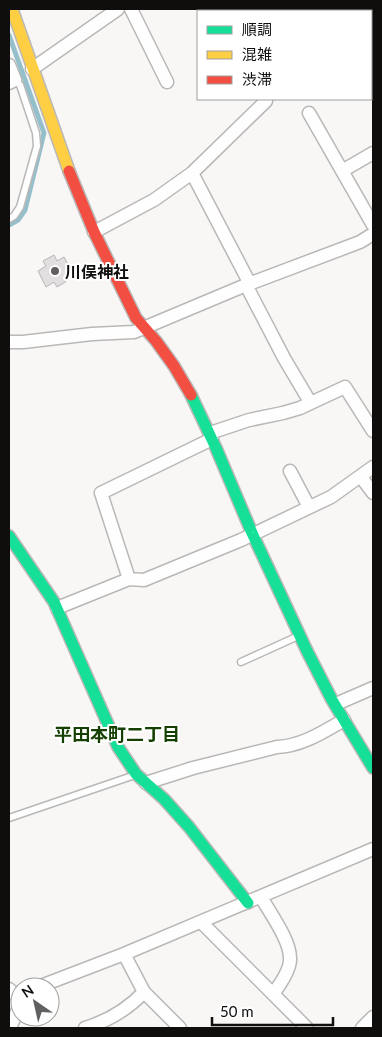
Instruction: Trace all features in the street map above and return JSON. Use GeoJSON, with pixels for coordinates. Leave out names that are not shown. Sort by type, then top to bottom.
{"type":"FeatureCollection","features":[{"type":"Feature","properties":{"kind":"street"},"geometry":{"type":"LineString","coordinates":[[12,9],[72,179],[94,232],[136,318],[168,357],[188,389],[300,635],[327,690],[373,768]]}},
{"type":"Feature","properties":{"kind":"street"},"geometry":{"type":"LineString","coordinates":[[32,68],[118,9]]}},
{"type":"Feature","properties":{"kind":"street"},"geometry":{"type":"LineString","coordinates":[[131,9],[167,82]]}},
{"type":"Feature","properties":{"kind":"street"},"geometry":{"type":"LineString","coordinates":[[9,65],[12,81]]}},
{"type":"Feature","properties":{"kind":"street"},"geometry":{"type":"LineString","coordinates":[[94,232],[154,200],[192,173],[265,100]]}},
{"type":"Feature","properties":{"kind":"street"},"geometry":{"type":"LineString","coordinates":[[309,113],[373,225]]}},
{"type":"Feature","properties":{"kind":"street"},"geometry":{"type":"LineString","coordinates":[[342,171],[373,153]]}},
{"type":"Feature","properties":{"kind":"street"},"geometry":{"type":"LineString","coordinates":[[192,173],[284,358],[310,402]]}},
{"type":"Feature","properties":{"kind":"street"},"geometry":{"type":"LineString","coordinates":[[9,342],[134,332],[360,242],[373,234]]}},
{"type":"Feature","properties":{"kind":"street"},"geometry":{"type":"LineString","coordinates":[[129,579],[101,493],[211,436],[249,420],[292,410],[346,388],[373,431]]}},
{"type":"Feature","properties":{"kind":"street"},"geometry":{"type":"LineString","coordinates":[[57,608],[129,579],[144,580],[241,540],[331,497],[373,467]]}},
{"type":"Feature","properties":{"kind":"street"},"geometry":{"type":"LineString","coordinates":[[290,471],[309,507]]}},
{"type":"Feature","properties":{"kind":"street"},"geometry":{"type":"LineString","coordinates":[[361,476],[373,493]]}},
{"type":"Feature","properties":{"kind":"street"},"geometry":{"type":"LineString","coordinates":[[9,536],[30,564],[54,602],[118,747],[136,774],[164,799],[189,826],[248,903]]}},
{"type":"Feature","properties":{"kind":"street"},"geometry":{"type":"LineString","coordinates":[[336,704],[373,688]]}},
{"type":"Feature","properties":{"kind":"street"},"geometry":{"type":"LineString","coordinates":[[146,783],[193,768],[277,747],[289,746],[317,735],[344,720]]}},
{"type":"Feature","properties":{"kind":"street"},"geometry":{"type":"LineString","coordinates":[[60,979],[261,898],[373,850]]}},
{"type":"Feature","properties":{"kind":"street"},"geometry":{"type":"LineString","coordinates":[[261,898],[286,943],[291,960],[281,984],[273,994]]}},
{"type":"Feature","properties":{"kind":"street"},"geometry":{"type":"LineString","coordinates":[[201,922],[307,1028]]}},
{"type":"Feature","properties":{"kind":"street"},"geometry":{"type":"LineString","coordinates":[[124,954],[144,992],[180,1028]]}},
{"type":"Feature","properties":{"kind":"street"},"geometry":{"type":"LineString","coordinates":[[85,1028],[109,1019],[134,1002],[144,992]]}},
{"type":"Feature","properties":{"kind":"street"},"geometry":{"type":"LineString","coordinates":[[362,1028],[373,1017]]}},
{"type":"Feature","properties":{"kind":"lane"},"geometry":{"type":"LineString","coordinates":[[9,219],[14,216],[20,207],[36,146],[36,133],[20,86],[12,81]]}},
{"type":"Feature","properties":{"kind":"lane"},"geometry":{"type":"LineString","coordinates":[[242,662],[300,635]]}},
{"type":"Feature","properties":{"kind":"lane"},"geometry":{"type":"LineString","coordinates":[[9,818],[132,777],[136,774]]}},
{"type":"Feature","properties":{"kind":"building","name":"川俣神社"},"geometry":{"type":"Polygon","coordinates":[[[54,255],[57,261],[64,257],[72,272],[65,277],[67,281],[57,287],[54,282],[46,287],[38,271],[46,266],[43,261],[54,255]]]}},
{"type":"Feature","properties":{"kind":"waterway"},"geometry":{"type":"LineString","coordinates":[[9,35],[44,133],[25,210],[18,220],[9,225]]}},
{"type":"Feature","properties":{"kind":"traffic: fast"},"geometry":{"type":"LineString","coordinates":[[191,395],[307,651],[332,700],[373,768]]}},
{"type":"Feature","properties":{"kind":"traffic: fast"},"geometry":{"type":"LineString","coordinates":[[9,536],[54,602],[118,747],[136,774],[164,799],[189,827],[248,903]]}},
{"type":"Feature","properties":{"kind":"traffic: slow"},"geometry":{"type":"LineString","coordinates":[[12,9],[69,171]]}},
{"type":"Feature","properties":{"kind":"traffic: jam"},"geometry":{"type":"LineString","coordinates":[[69,171],[94,232],[136,318],[174,366],[191,395]]}},
{"type":"Feature","properties":{"kind":"place","name":"川俣神社"},"geometry":{"type":"Point","coordinates":[55,271]}},
{"type":"Feature","properties":{"kind":"district","name":"平田本町二丁目"},"geometry":{"type":"Point","coordinates":[117,734]}}]}
